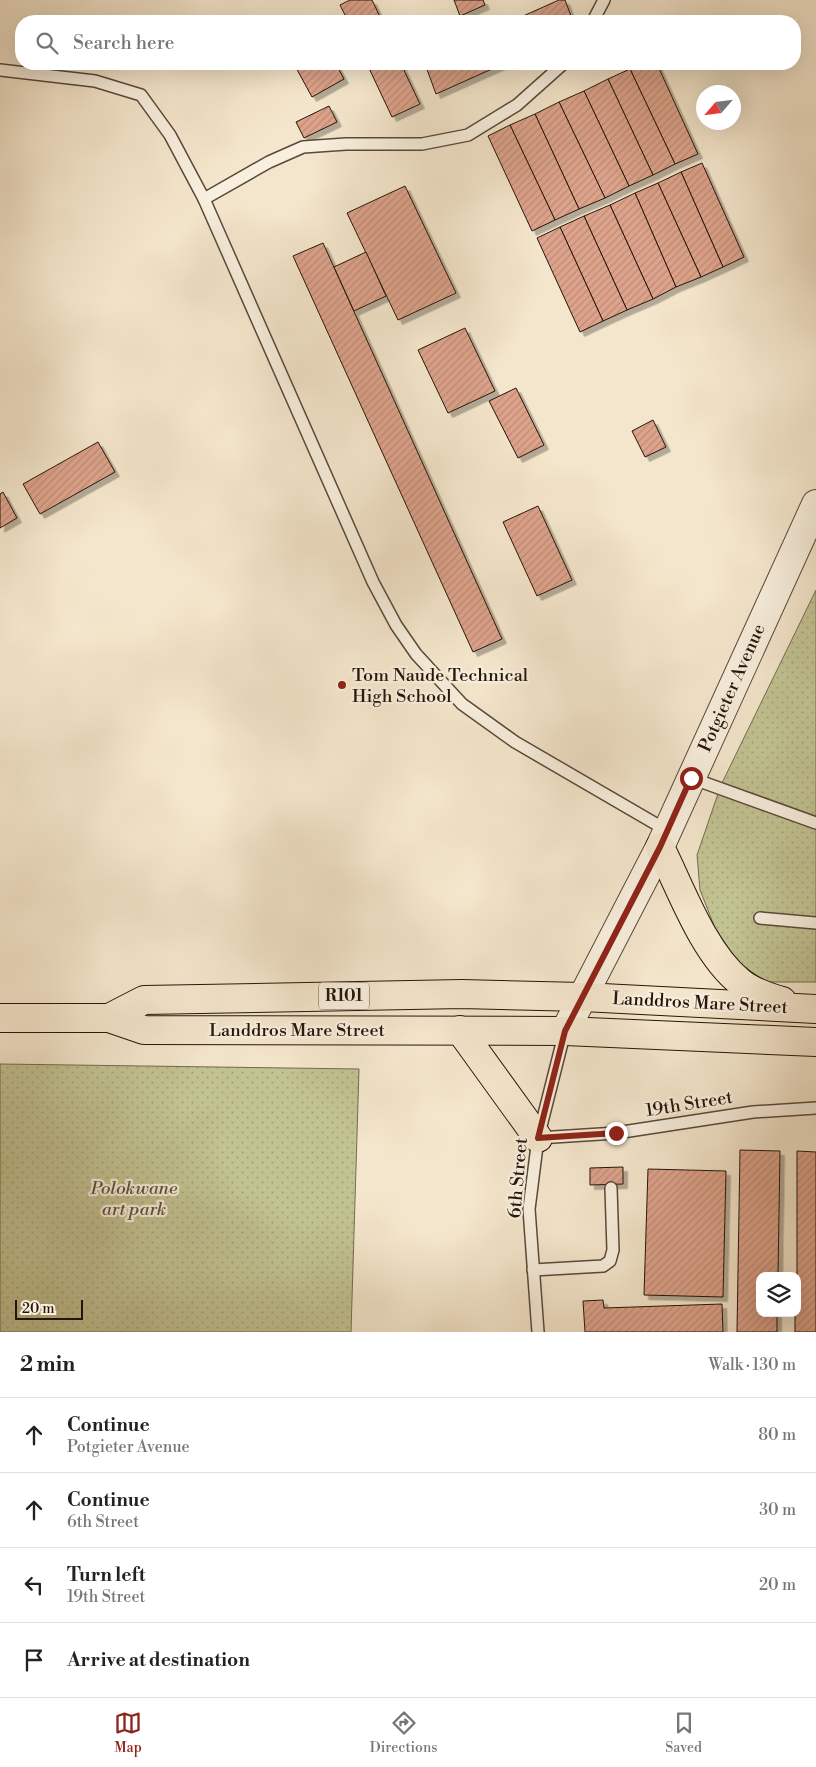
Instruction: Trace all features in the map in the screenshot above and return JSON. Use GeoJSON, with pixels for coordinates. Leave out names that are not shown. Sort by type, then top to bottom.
{"type":"FeatureCollection","features":[{"type":"Feature","properties":{"kind":"main road"},"geometry":{"type":"LineString","coordinates":[[664,839],[702,932],[720,960],[738,980],[772,998],[813,1009]]}},
{"type":"Feature","properties":{"kind":"main road","name":"Landdros Mare Street"},"geometry":{"type":"LineString","coordinates":[[109,1018],[144,1000],[462,994],[584,997],[813,1009]]}},
{"type":"Feature","properties":{"kind":"main road","name":"Landdros Mare Street"},"geometry":{"type":"LineString","coordinates":[[0,1018],[109,1018],[144,1030],[565,1031],[816,1042]]}},
{"type":"Feature","properties":{"kind":"main road"},"geometry":{"type":"LineString","coordinates":[[460,1030],[538,1138]]}},
{"type":"Feature","properties":{"kind":"street","name":"Potgieter Avenue"},"geometry":{"type":"LineString","coordinates":[[565,1031],[664,839],[816,504]]}},
{"type":"Feature","properties":{"kind":"lane"},"geometry":{"type":"LineString","coordinates":[[596,15],[604,0]]}},
{"type":"Feature","properties":{"kind":"lane"},"geometry":{"type":"LineString","coordinates":[[0,70],[96,81],[141,95],[170,135],[204,199],[374,582],[396,625],[416,654],[462,704],[664,839]]}},
{"type":"Feature","properties":{"kind":"lane"},"geometry":{"type":"LineString","coordinates":[[204,199],[269,162],[303,147],[346,144],[422,144],[468,135],[517,105],[556,70]]}},
{"type":"Feature","properties":{"kind":"lane"},"geometry":{"type":"LineString","coordinates":[[691,778],[816,823]]}},
{"type":"Feature","properties":{"kind":"lane"},"geometry":{"type":"LineString","coordinates":[[760,918],[816,923]]}},
{"type":"Feature","properties":{"kind":"lane","name":"6th Street"},"geometry":{"type":"LineString","coordinates":[[538,1332],[529,1209],[538,1138],[565,1031]]}},
{"type":"Feature","properties":{"kind":"lane","name":"19th Street"},"geometry":{"type":"LineString","coordinates":[[538,1138],[616,1133],[753,1112],[816,1108]]}},
{"type":"Feature","properties":{"kind":"lane"},"geometry":{"type":"LineString","coordinates":[[534,1270],[603,1266],[610,1262],[613,1250],[611,1188]]}},
{"type":"Feature","properties":{"kind":"green space"},"geometry":{"type":"Polygon","coordinates":[[[816,590],[816,982],[766,982],[738,962],[715,928],[700,890],[697,855],[721,785],[816,590]]]}},
{"type":"Feature","properties":{"kind":"green space","name":"Polokwane art park"},"geometry":{"type":"Polygon","coordinates":[[[0,1064],[359,1069],[351,1332],[0,1332],[0,1064]]]}},
{"type":"Feature","properties":{"kind":"building"},"geometry":{"type":"Polygon","coordinates":[[[350,0],[372,0],[379,15],[345,15],[340,5],[350,0]]]}},
{"type":"Feature","properties":{"kind":"building"},"geometry":{"type":"Polygon","coordinates":[[[454,0],[483,0],[485,5],[460,15],[454,0]]]}},
{"type":"Feature","properties":{"kind":"building"},"geometry":{"type":"Polygon","coordinates":[[[559,0],[565,0],[571,15],[525,15],[559,0]]]}},
{"type":"Feature","properties":{"kind":"building"},"geometry":{"type":"Polygon","coordinates":[[[297,70],[339,70],[344,79],[312,97],[297,70]]]}},
{"type":"Feature","properties":{"kind":"building"},"geometry":{"type":"Polygon","coordinates":[[[370,70],[404,70],[420,104],[392,117],[370,70]]]}},
{"type":"Feature","properties":{"kind":"building"},"geometry":{"type":"Polygon","coordinates":[[[427,70],[490,70],[436,94],[427,70]]]}},
{"type":"Feature","properties":{"kind":"building"},"geometry":{"type":"Polygon","coordinates":[[[630,70],[660,70],[698,154],[675,164],[630,70]]]}},
{"type":"Feature","properties":{"kind":"building"},"geometry":{"type":"Polygon","coordinates":[[[630,70],[675,164],[653,175],[608,79],[630,70]]]}},
{"type":"Feature","properties":{"kind":"building"},"geometry":{"type":"Polygon","coordinates":[[[608,79],[653,175],[629,186],[584,91],[608,79]]]}},
{"type":"Feature","properties":{"kind":"building"},"geometry":{"type":"Polygon","coordinates":[[[584,91],[629,186],[605,198],[559,102],[584,91]]]}},
{"type":"Feature","properties":{"kind":"building"},"geometry":{"type":"Polygon","coordinates":[[[559,102],[605,198],[579,209],[535,114],[559,102]]]}},
{"type":"Feature","properties":{"kind":"building"},"geometry":{"type":"Polygon","coordinates":[[[329,106],[337,122],[304,138],[296,122],[329,106]]]}},
{"type":"Feature","properties":{"kind":"building"},"geometry":{"type":"Polygon","coordinates":[[[535,114],[579,209],[555,220],[510,125],[535,114]]]}},
{"type":"Feature","properties":{"kind":"building"},"geometry":{"type":"Polygon","coordinates":[[[510,125],[555,220],[532,231],[488,136],[510,125]]]}},
{"type":"Feature","properties":{"kind":"building"},"geometry":{"type":"Polygon","coordinates":[[[702,163],[744,257],[723,267],[681,172],[702,163]]]}},
{"type":"Feature","properties":{"kind":"building"},"geometry":{"type":"Polygon","coordinates":[[[681,172],[723,267],[701,277],[658,183],[681,172]]]}},
{"type":"Feature","properties":{"kind":"building"},"geometry":{"type":"Polygon","coordinates":[[[658,183],[701,277],[676,287],[635,193],[658,183]]]}},
{"type":"Feature","properties":{"kind":"building"},"geometry":{"type":"Polygon","coordinates":[[[405,186],[456,293],[398,320],[347,213],[405,186]]]}},
{"type":"Feature","properties":{"kind":"building"},"geometry":{"type":"Polygon","coordinates":[[[635,193],[676,287],[653,299],[610,205],[635,193]]]}},
{"type":"Feature","properties":{"kind":"building"},"geometry":{"type":"Polygon","coordinates":[[[610,205],[653,299],[627,310],[584,216],[610,205]]]}},
{"type":"Feature","properties":{"kind":"building"},"geometry":{"type":"Polygon","coordinates":[[[584,216],[627,310],[603,321],[560,227],[584,216]]]}},
{"type":"Feature","properties":{"kind":"building"},"geometry":{"type":"Polygon","coordinates":[[[560,227],[603,321],[580,332],[537,238],[560,227]]]}},
{"type":"Feature","properties":{"kind":"building"},"geometry":{"type":"Polygon","coordinates":[[[323,243],[502,639],[473,652],[293,256],[323,243]]]}},
{"type":"Feature","properties":{"kind":"building"},"geometry":{"type":"Polygon","coordinates":[[[366,252],[386,296],[354,311],[334,267],[366,252]]]}},
{"type":"Feature","properties":{"kind":"building"},"geometry":{"type":"Polygon","coordinates":[[[465,328],[495,391],[448,413],[418,350],[465,328]]]}},
{"type":"Feature","properties":{"kind":"building"},"geometry":{"type":"Polygon","coordinates":[[[516,388],[544,445],[518,458],[489,401],[516,388]]]}},
{"type":"Feature","properties":{"kind":"building"},"geometry":{"type":"Polygon","coordinates":[[[653,420],[666,447],[645,457],[632,431],[653,420]]]}},
{"type":"Feature","properties":{"kind":"building"},"geometry":{"type":"Polygon","coordinates":[[[98,442],[115,472],[40,514],[23,484],[98,442]]]}},
{"type":"Feature","properties":{"kind":"building"},"geometry":{"type":"Polygon","coordinates":[[[3,492],[17,518],[0,528],[0,494],[3,492]]]}},
{"type":"Feature","properties":{"kind":"building"},"geometry":{"type":"Polygon","coordinates":[[[538,506],[572,580],[537,596],[503,522],[538,506]]]}},
{"type":"Feature","properties":{"kind":"building"},"geometry":{"type":"Polygon","coordinates":[[[740,1150],[780,1151],[778,1272],[756,1272],[756,1317],[777,1317],[777,1332],[737,1332],[740,1150]]]}},
{"type":"Feature","properties":{"kind":"building"},"geometry":{"type":"Polygon","coordinates":[[[797,1151],[816,1152],[816,1332],[795,1332],[795,1317],[801,1317],[801,1272],[797,1272],[797,1151]]]}},
{"type":"Feature","properties":{"kind":"building"},"geometry":{"type":"Polygon","coordinates":[[[623,1167],[623,1184],[590,1185],[590,1168],[623,1167]]]}},
{"type":"Feature","properties":{"kind":"building"},"geometry":{"type":"Polygon","coordinates":[[[648,1169],[726,1171],[723,1297],[644,1295],[648,1169]]]}},
{"type":"Feature","properties":{"kind":"building"},"geometry":{"type":"Polygon","coordinates":[[[603,1300],[604,1308],[722,1304],[723,1332],[585,1332],[583,1301],[603,1300]]]}},
{"type":"Feature","properties":{"kind":"place","name":"Tom Naude Technical High School"},"geometry":{"type":"Point","coordinates":[342,685]}},
{"type":"Feature","properties":{"kind":"route"},"geometry":{"type":"LineString","coordinates":[[616,1133],[538,1138],[565,1031],[660,847],[691,778]]}}]}
